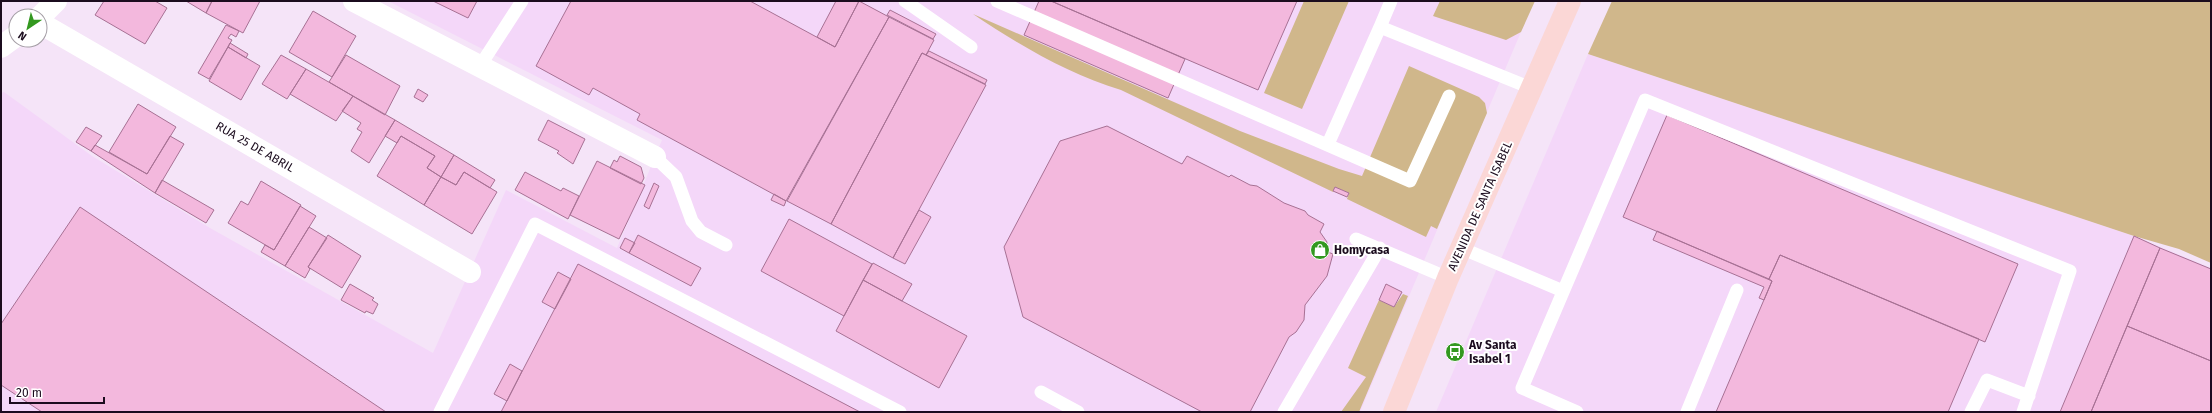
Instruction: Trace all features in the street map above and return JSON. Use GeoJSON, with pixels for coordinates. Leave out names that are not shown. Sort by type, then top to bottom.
{"type":"FeatureCollection","features":[{"type":"Feature","properties":{"kind":"main road","name":"AVENIDA DE SANTA ISABEL"},"geometry":{"type":"LineString","coordinates":[[1394,412],[1448,278],[1570,1]]}},
{"type":"Feature","properties":{"kind":"street"},"geometry":{"type":"LineString","coordinates":[[48,9],[56,1]]}},
{"type":"Feature","properties":{"kind":"street"},"geometry":{"type":"LineString","coordinates":[[354,1],[656,157]]}},
{"type":"Feature","properties":{"kind":"street","name":"RUA 25 DE ABRIL"},"geometry":{"type":"LineString","coordinates":[[48,28],[470,272]]}},
{"type":"Feature","properties":{"kind":"lane"},"geometry":{"type":"LineString","coordinates":[[480,66],[522,1]]}},
{"type":"Feature","properties":{"kind":"lane"},"geometry":{"type":"LineString","coordinates":[[905,1],[971,48]]}},
{"type":"Feature","properties":{"kind":"lane"},"geometry":{"type":"LineString","coordinates":[[997,1],[1410,181],[1449,96]]}},
{"type":"Feature","properties":{"kind":"lane"},"geometry":{"type":"LineString","coordinates":[[1328,144],[1391,1]]}},
{"type":"Feature","properties":{"kind":"lane"},"geometry":{"type":"LineString","coordinates":[[1380,27],[1531,88]]}},
{"type":"Feature","properties":{"kind":"lane"},"geometry":{"type":"LineString","coordinates":[[1577,412],[1522,388],[1645,100],[2070,271],[2023,412]]}},
{"type":"Feature","properties":{"kind":"lane"},"geometry":{"type":"LineString","coordinates":[[656,157],[676,177],[692,221],[701,232],[726,245]]}},
{"type":"Feature","properties":{"kind":"lane"},"geometry":{"type":"LineString","coordinates":[[440,412],[535,224],[900,412]]}},
{"type":"Feature","properties":{"kind":"lane"},"geometry":{"type":"LineString","coordinates":[[1356,239],[1448,278]]}},
{"type":"Feature","properties":{"kind":"lane"},"geometry":{"type":"LineString","coordinates":[[1284,412],[1380,248]]}},
{"type":"Feature","properties":{"kind":"lane"},"geometry":{"type":"LineString","coordinates":[[1461,248],[1563,291]]}},
{"type":"Feature","properties":{"kind":"lane"},"geometry":{"type":"LineString","coordinates":[[1687,412],[1737,290]]}},
{"type":"Feature","properties":{"kind":"lane"},"geometry":{"type":"LineString","coordinates":[[1972,412],[1987,380],[2029,396]]}},
{"type":"Feature","properties":{"kind":"lane"},"geometry":{"type":"LineString","coordinates":[[1041,392],[1078,412]]}},
{"type":"Feature","properties":{"kind":"shaded area"},"geometry":{"type":"Polygon","coordinates":[[[388,1],[1534,1],[1360,412],[1,412],[1,93],[4,92],[92,156],[210,228],[433,353],[506,190],[617,248],[662,140],[388,1]]]}},
{"type":"Feature","properties":{"kind":"shaded area"},"geometry":{"type":"Polygon","coordinates":[[[1304,1],[1349,1],[1302,109],[1264,93],[1304,1]]]}},
{"type":"Feature","properties":{"kind":"shaded area"},"geometry":{"type":"Polygon","coordinates":[[[1440,1],[1535,1],[1521,32],[1506,40],[1433,16],[1440,1]]]}},
{"type":"Feature","properties":{"kind":"shaded area"},"geometry":{"type":"Polygon","coordinates":[[[1612,1],[2211,1],[2211,263],[2179,249],[2134,236],[1588,54],[1612,1]]]}},
{"type":"Feature","properties":{"kind":"shaded area"},"geometry":{"type":"Polygon","coordinates":[[[973,14],[1240,131],[1339,169],[1362,176],[1409,66],[1479,97],[1485,103],[1487,113],[1437,229],[1431,226],[1426,237],[1347,199],[1349,193],[1335,187],[1333,192],[1121,90],[1082,76],[1044,58],[973,14]]]}},
{"type":"Feature","properties":{"kind":"shaded area"},"geometry":{"type":"Polygon","coordinates":[[[1588,54],[2134,236],[2211,268],[2211,412],[1436,412],[1588,54]]]}},
{"type":"Feature","properties":{"kind":"shaded area"},"geometry":{"type":"Polygon","coordinates":[[[1403,294],[1408,296],[1359,412],[1341,412],[1366,377],[1348,368],[1379,300],[1394,307],[1403,294]]]}},
{"type":"Feature","properties":{"kind":"building"},"geometry":{"type":"Polygon","coordinates":[[[104,1],[155,1],[167,8],[145,44],[95,15],[104,1]]]}},
{"type":"Feature","properties":{"kind":"building"},"geometry":{"type":"Polygon","coordinates":[[[186,1],[212,1],[206,13],[186,1]]]}},
{"type":"Feature","properties":{"kind":"building"},"geometry":{"type":"Polygon","coordinates":[[[212,1],[260,1],[243,33],[206,13],[212,1]]]}},
{"type":"Feature","properties":{"kind":"building"},"geometry":{"type":"Polygon","coordinates":[[[433,1],[477,1],[468,18],[433,1]]]}},
{"type":"Feature","properties":{"kind":"building"},"geometry":{"type":"Polygon","coordinates":[[[571,1],[750,1],[835,47],[859,1],[889,17],[786,201],[637,120],[640,114],[593,88],[589,95],[536,66],[571,1]]]}},
{"type":"Feature","properties":{"kind":"building"},"geometry":{"type":"Polygon","coordinates":[[[836,1],[859,1],[835,47],[817,37],[836,1]]]}},
{"type":"Feature","properties":{"kind":"building"},"geometry":{"type":"Polygon","coordinates":[[[1039,1],[1051,1],[1185,59],[1168,98],[1024,35],[1039,1]]]}},
{"type":"Feature","properties":{"kind":"building"},"geometry":{"type":"Polygon","coordinates":[[[1051,1],[1297,1],[1258,90],[1051,1]]]}},
{"type":"Feature","properties":{"kind":"building"},"geometry":{"type":"Polygon","coordinates":[[[890,10],[936,34],[933,39],[887,15],[890,10]]]}},
{"type":"Feature","properties":{"kind":"building"},"geometry":{"type":"Polygon","coordinates":[[[313,11],[356,36],[332,77],[289,52],[313,11]]]}},
{"type":"Feature","properties":{"kind":"building"},"geometry":{"type":"Polygon","coordinates":[[[889,17],[934,40],[926,55],[922,53],[831,224],[787,201],[889,17]]]}},
{"type":"Feature","properties":{"kind":"building"},"geometry":{"type":"Polygon","coordinates":[[[226,25],[239,31],[236,37],[231,34],[228,38],[232,40],[209,79],[198,73],[226,25]]]}},
{"type":"Feature","properties":{"kind":"building"},"geometry":{"type":"Polygon","coordinates":[[[230,43],[248,54],[246,58],[228,47],[230,43]]]}},
{"type":"Feature","properties":{"kind":"building"},"geometry":{"type":"Polygon","coordinates":[[[228,47],[260,66],[241,100],[209,81],[228,47]]]}},
{"type":"Feature","properties":{"kind":"building"},"geometry":{"type":"Polygon","coordinates":[[[929,51],[987,80],[985,84],[926,55],[929,51]]]}},
{"type":"Feature","properties":{"kind":"building"},"geometry":{"type":"Polygon","coordinates":[[[922,53],[986,85],[893,258],[831,224],[922,53]]]}},
{"type":"Feature","properties":{"kind":"building"},"geometry":{"type":"Polygon","coordinates":[[[281,55],[306,69],[287,99],[262,84],[281,55]]]}},
{"type":"Feature","properties":{"kind":"building"},"geometry":{"type":"Polygon","coordinates":[[[346,55],[400,86],[385,115],[329,82],[346,55]]]}},
{"type":"Feature","properties":{"kind":"building"},"geometry":{"type":"Polygon","coordinates":[[[306,69],[353,96],[336,121],[290,94],[306,69]]]}},
{"type":"Feature","properties":{"kind":"building"},"geometry":{"type":"Polygon","coordinates":[[[418,89],[428,95],[423,102],[414,97],[418,89]]]}},
{"type":"Feature","properties":{"kind":"building"},"geometry":{"type":"Polygon","coordinates":[[[353,96],[395,120],[369,163],[351,151],[362,132],[357,129],[361,123],[342,111],[353,96]]]}},
{"type":"Feature","properties":{"kind":"building"},"geometry":{"type":"Polygon","coordinates":[[[138,104],[176,127],[147,174],[109,152],[138,104]]]}},
{"type":"Feature","properties":{"kind":"building"},"geometry":{"type":"Polygon","coordinates":[[[1667,115],[2018,264],[1985,342],[1780,255],[1769,279],[1623,217],[1667,115]]]}},
{"type":"Feature","properties":{"kind":"building"},"geometry":{"type":"Polygon","coordinates":[[[395,120],[454,155],[441,177],[427,168],[435,156],[401,136],[397,143],[385,136],[395,120]]]}},
{"type":"Feature","properties":{"kind":"building"},"geometry":{"type":"Polygon","coordinates":[[[548,120],[585,139],[573,164],[557,153],[559,151],[538,140],[548,120]]]}},
{"type":"Feature","properties":{"kind":"building"},"geometry":{"type":"Polygon","coordinates":[[[1107,126],[1182,164],[1187,156],[1229,177],[1231,175],[1250,185],[1257,186],[1284,203],[1305,211],[1308,215],[1324,224],[1320,232],[1327,242],[1325,251],[1333,254],[1327,276],[1305,305],[1304,320],[1296,332],[1289,337],[1250,412],[1202,412],[1023,317],[1004,247],[1060,141],[1107,126]]]}},
{"type":"Feature","properties":{"kind":"building"},"geometry":{"type":"Polygon","coordinates":[[[86,127],[102,136],[91,151],[76,142],[86,127]]]}},
{"type":"Feature","properties":{"kind":"building"},"geometry":{"type":"Polygon","coordinates":[[[170,136],[184,144],[155,193],[91,151],[95,145],[147,174],[170,136]]]}},
{"type":"Feature","properties":{"kind":"building"},"geometry":{"type":"Polygon","coordinates":[[[401,136],[435,156],[427,168],[441,177],[424,205],[377,176],[401,136]]]}},
{"type":"Feature","properties":{"kind":"building"},"geometry":{"type":"Polygon","coordinates":[[[454,155],[495,180],[490,188],[464,172],[456,185],[441,177],[454,155]]]}},
{"type":"Feature","properties":{"kind":"building"},"geometry":{"type":"Polygon","coordinates":[[[620,156],[641,167],[644,178],[641,184],[610,168],[614,160],[617,162],[620,156]]]}},
{"type":"Feature","properties":{"kind":"building"},"geometry":{"type":"Polygon","coordinates":[[[597,161],[645,185],[619,239],[570,215],[597,161]]]}},
{"type":"Feature","properties":{"kind":"building"},"geometry":{"type":"Polygon","coordinates":[[[464,172],[497,192],[472,234],[424,205],[441,177],[456,185],[464,172]]]}},
{"type":"Feature","properties":{"kind":"building"},"geometry":{"type":"Polygon","coordinates":[[[525,172],[561,191],[563,188],[579,196],[568,219],[515,190],[525,172]]]}},
{"type":"Feature","properties":{"kind":"building"},"geometry":{"type":"Polygon","coordinates":[[[162,180],[214,210],[206,223],[155,193],[162,180]]]}},
{"type":"Feature","properties":{"kind":"building"},"geometry":{"type":"Polygon","coordinates":[[[261,181],[301,205],[274,250],[228,223],[241,201],[248,205],[261,181]]]}},
{"type":"Feature","properties":{"kind":"building"},"geometry":{"type":"Polygon","coordinates":[[[654,183],[659,186],[649,209],[644,206],[654,183]]]}},
{"type":"Feature","properties":{"kind":"building"},"geometry":{"type":"Polygon","coordinates":[[[1335,187],[1349,193],[1347,197],[1333,191],[1335,187]]]}},
{"type":"Feature","properties":{"kind":"building"},"geometry":{"type":"Polygon","coordinates":[[[774,194],[786,201],[784,206],[771,200],[774,194]]]}},
{"type":"Feature","properties":{"kind":"building"},"geometry":{"type":"Polygon","coordinates":[[[300,206],[316,216],[285,266],[261,252],[265,245],[274,250],[300,206]]]}},
{"type":"Feature","properties":{"kind":"building"},"geometry":{"type":"Polygon","coordinates":[[[80,207],[386,412],[42,412],[1,385],[1,324],[80,207]]]}},
{"type":"Feature","properties":{"kind":"building"},"geometry":{"type":"Polygon","coordinates":[[[919,210],[931,217],[905,264],[893,258],[919,210]]]}},
{"type":"Feature","properties":{"kind":"building"},"geometry":{"type":"Polygon","coordinates":[[[789,219],[872,264],[844,316],[761,271],[789,219]]]}},
{"type":"Feature","properties":{"kind":"building"},"geometry":{"type":"Polygon","coordinates":[[[309,227],[327,238],[308,267],[310,269],[305,278],[285,266],[309,227]]]}},
{"type":"Feature","properties":{"kind":"building"},"geometry":{"type":"Polygon","coordinates":[[[1657,231],[1772,281],[1764,300],[1759,298],[1764,287],[1653,240],[1657,231]]]}},
{"type":"Feature","properties":{"kind":"building"},"geometry":{"type":"Polygon","coordinates":[[[328,235],[361,256],[342,288],[308,267],[328,235]]]}},
{"type":"Feature","properties":{"kind":"building"},"geometry":{"type":"Polygon","coordinates":[[[638,235],[701,268],[691,286],[629,253],[638,235]]]}},
{"type":"Feature","properties":{"kind":"building"},"geometry":{"type":"Polygon","coordinates":[[[2134,236],[2160,248],[2091,412],[2060,412],[2134,236]]]}},
{"type":"Feature","properties":{"kind":"building"},"geometry":{"type":"Polygon","coordinates":[[[625,238],[635,243],[629,253],[620,248],[625,238]]]}},
{"type":"Feature","properties":{"kind":"building"},"geometry":{"type":"Polygon","coordinates":[[[2160,248],[2211,269],[2211,361],[2127,326],[2160,248]]]}},
{"type":"Feature","properties":{"kind":"building"},"geometry":{"type":"Polygon","coordinates":[[[1780,255],[1979,339],[1948,412],[1716,412],[1772,281],[1769,279],[1780,255]]]}},
{"type":"Feature","properties":{"kind":"building"},"geometry":{"type":"Polygon","coordinates":[[[873,263],[912,284],[902,301],[863,280],[873,263]]]}},
{"type":"Feature","properties":{"kind":"building"},"geometry":{"type":"Polygon","coordinates":[[[578,264],[860,412],[501,412],[578,264]]]}},
{"type":"Feature","properties":{"kind":"building"},"geometry":{"type":"Polygon","coordinates":[[[558,272],[571,279],[555,309],[542,302],[558,272]]]}},
{"type":"Feature","properties":{"kind":"building"},"geometry":{"type":"Polygon","coordinates":[[[863,280],[967,336],[939,388],[836,331],[863,280]]]}},
{"type":"Feature","properties":{"kind":"building"},"geometry":{"type":"Polygon","coordinates":[[[350,284],[374,298],[372,300],[378,304],[373,314],[366,311],[365,313],[341,300],[350,284]]]}},
{"type":"Feature","properties":{"kind":"building"},"geometry":{"type":"Polygon","coordinates":[[[1386,284],[1402,292],[1394,307],[1379,300],[1386,284]]]}},
{"type":"Feature","properties":{"kind":"building"},"geometry":{"type":"Polygon","coordinates":[[[2127,326],[2211,361],[2211,412],[2091,412],[2127,326]]]}},
{"type":"Feature","properties":{"kind":"building"},"geometry":{"type":"Polygon","coordinates":[[[510,364],[522,371],[507,401],[494,394],[510,364]]]}},
{"type":"Feature","properties":{"kind":"place","name":"Homycasa"},"geometry":{"type":"Point","coordinates":[1320,250]}},
{"type":"Feature","properties":{"kind":"place","name":"Av Santa Isabel 1"},"geometry":{"type":"Point","coordinates":[1455,352]}}]}
